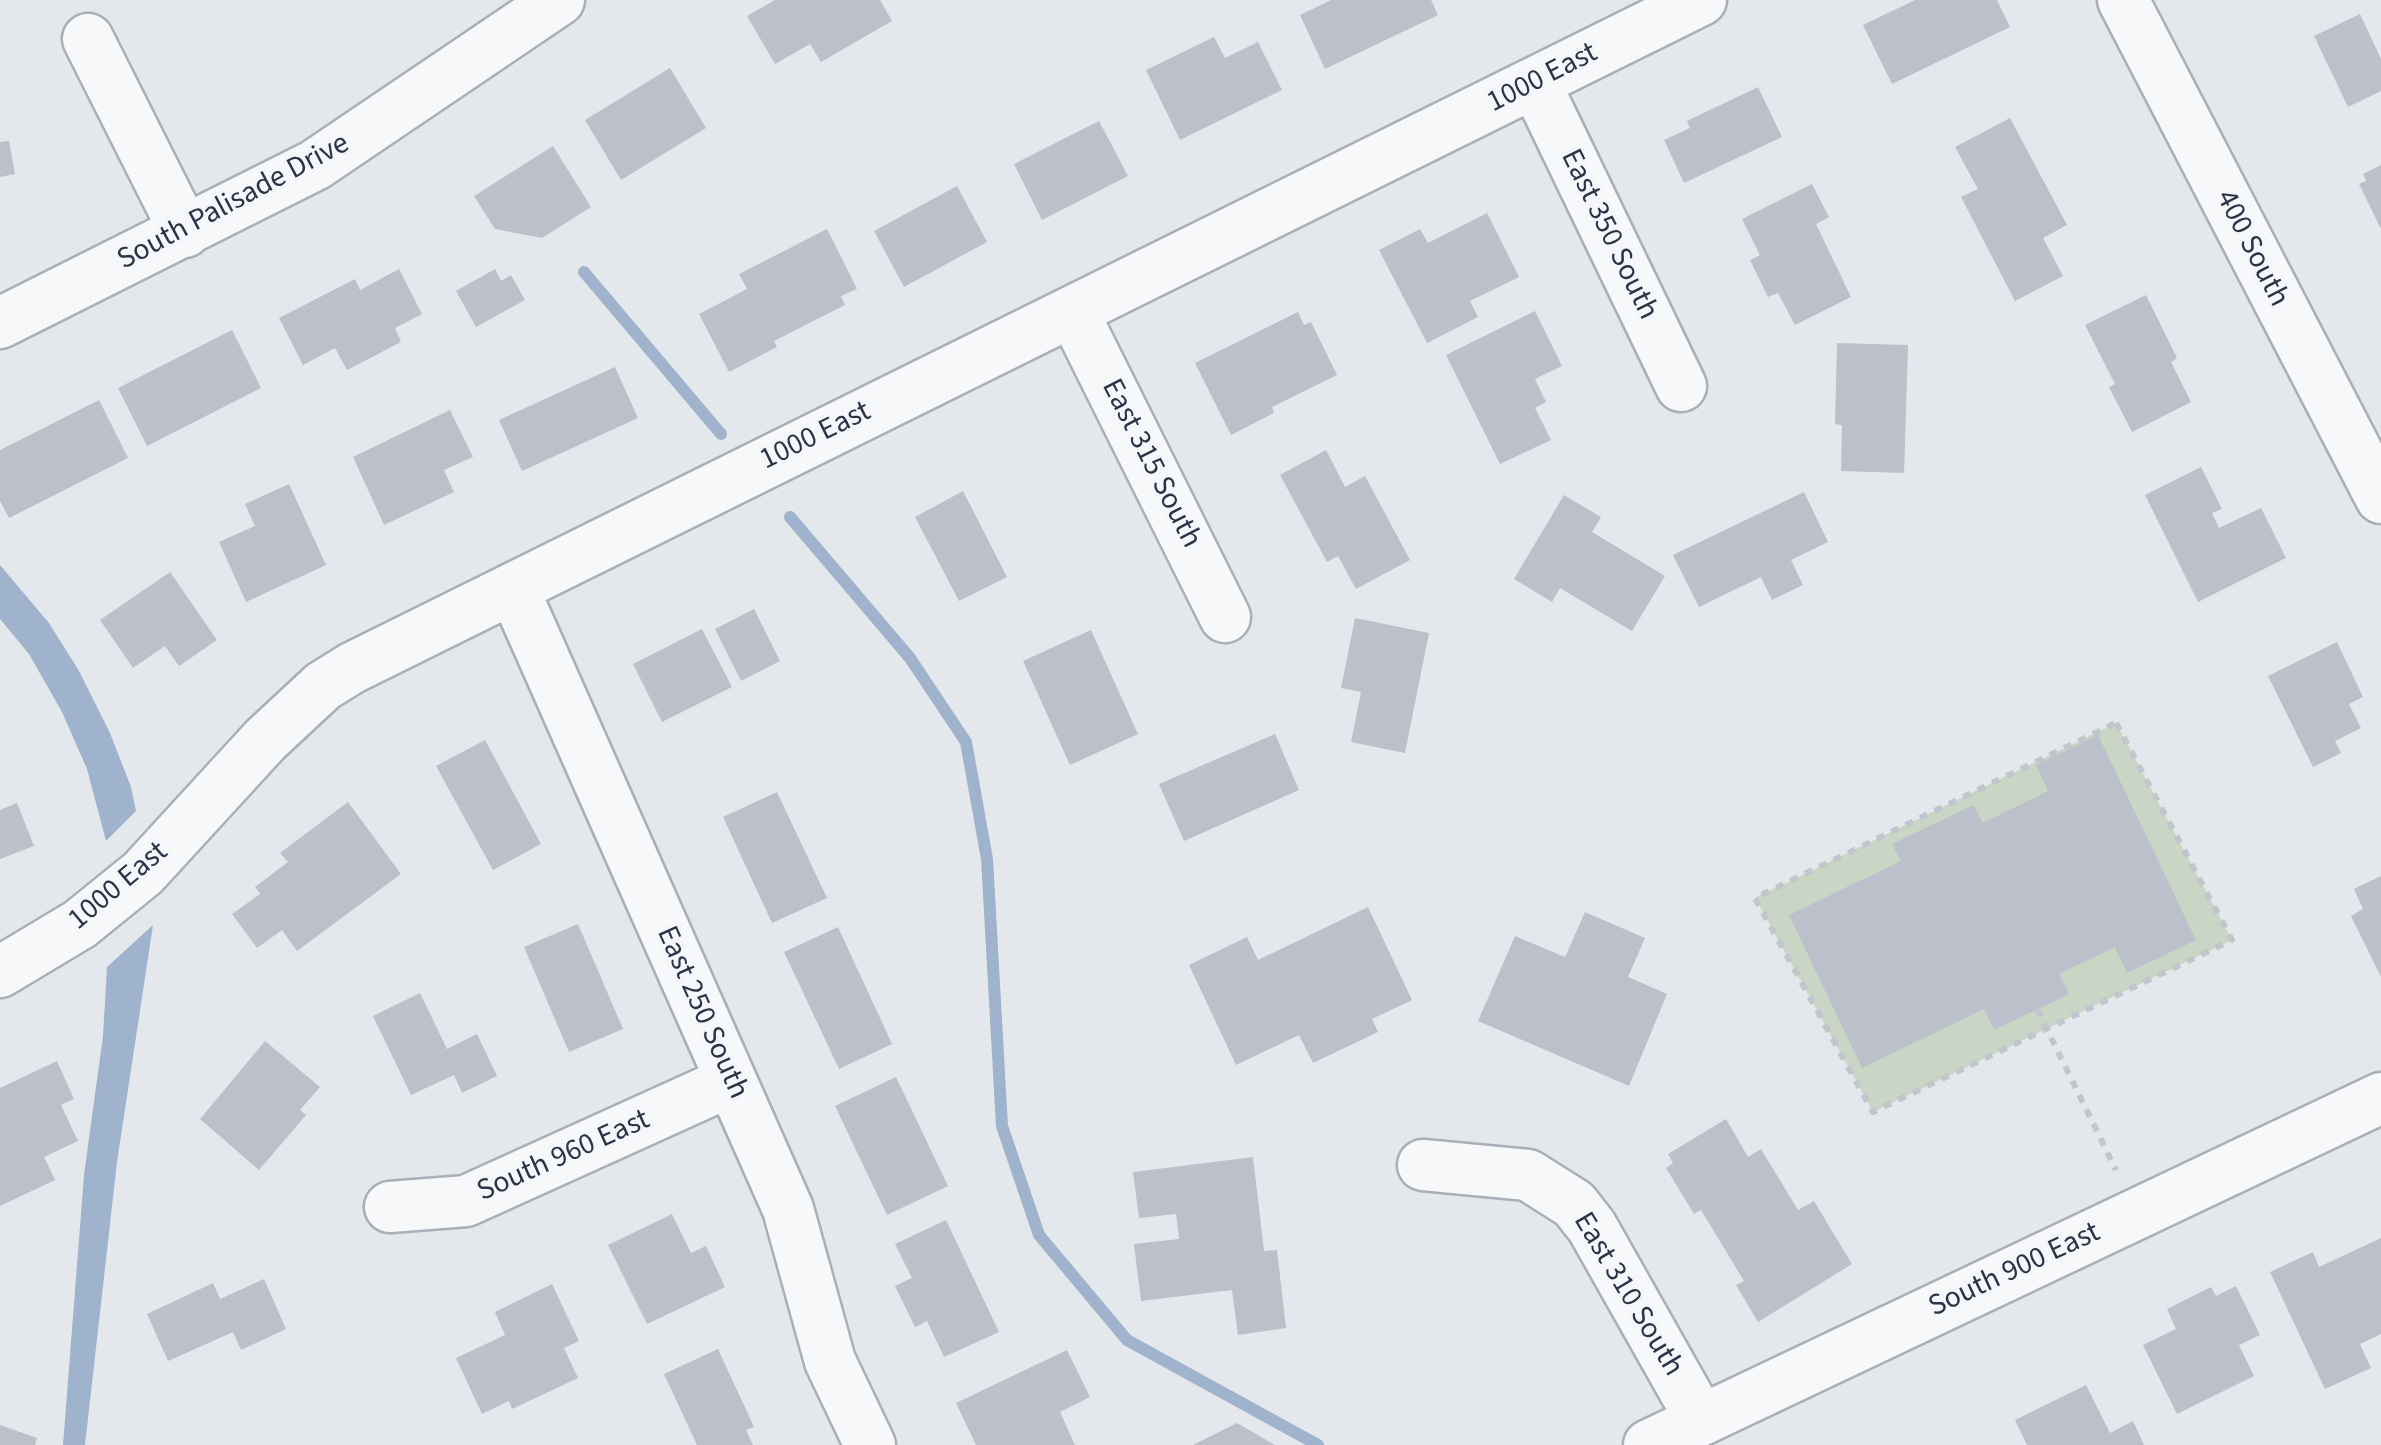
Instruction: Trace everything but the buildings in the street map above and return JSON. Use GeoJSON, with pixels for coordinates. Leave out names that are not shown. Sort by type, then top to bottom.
{"type":"FeatureCollection","features":[{"type":"Feature","properties":{"kind":"street","name":"South Palisade Drive"},"geometry":{"type":"LineString","coordinates":[[0,323],[316,165],[559,0]]}},
{"type":"Feature","properties":{"kind":"street","name":"1000 East"},"geometry":{"type":"LineString","coordinates":[[0,972],[80,924],[143,873],[265,740],[323,686],[513,588],[1701,0]]}},
{"type":"Feature","properties":{"kind":"street","name":"400 South"},"geometry":{"type":"LineString","coordinates":[[2123,0],[2367,440],[2381,498]]}},
{"type":"Feature","properties":{"kind":"street"},"geometry":{"type":"LineString","coordinates":[[88,39],[185,232]]}},
{"type":"Feature","properties":{"kind":"street","name":"East 350 South"},"geometry":{"type":"LineString","coordinates":[[1535,83],[1681,386]]}},
{"type":"Feature","properties":{"kind":"street","name":"East 315 South"},"geometry":{"type":"LineString","coordinates":[[1073,312],[1225,617]]}},
{"type":"Feature","properties":{"kind":"street","name":"East 250 South"},"geometry":{"type":"LineString","coordinates":[[513,588],[788,1208],[830,1361],[870,1445]]}},
{"type":"Feature","properties":{"kind":"street","name":"South 960 East"},"geometry":{"type":"LineString","coordinates":[[390,1207],[466,1201],[731,1081]]}},
{"type":"Feature","properties":{"kind":"street","name":"South 900 East"},"geometry":{"type":"LineString","coordinates":[[1649,1445],[2381,1098]]}},
{"type":"Feature","properties":{"kind":"street","name":"East 310 South"},"geometry":{"type":"LineString","coordinates":[[1423,1164],[1528,1175],[1574,1204],[1592,1228],[1700,1420]]}},
{"type":"Feature","properties":{"kind":"path"},"geometry":{"type":"LineString","coordinates":[[2116,724],[2232,940],[2045,1027],[1873,1112],[1755,898],[2116,724]]}},
{"type":"Feature","properties":{"kind":"path"},"geometry":{"type":"LineString","coordinates":[[2037,1009],[2116,1170]]}},
{"type":"Feature","properties":{"kind":"green space"},"geometry":{"type":"Polygon","coordinates":[[[2116,723],[2232,940],[1873,1112],[1755,898],[2116,723]]]}},
{"type":"Feature","properties":{"kind":"water"},"geometry":{"type":"Polygon","coordinates":[[[0,565],[49,623],[79,671],[131,787],[136,811],[106,841],[87,769],[62,712],[29,654],[0,619],[0,565]]]}},
{"type":"Feature","properties":{"kind":"water"},"geometry":{"type":"Polygon","coordinates":[[[153,925],[117,1162],[85,1445],[63,1445],[84,1175],[103,1036],[107,967],[153,925]]]}},
{"type":"Feature","properties":{"kind":"waterway"},"geometry":{"type":"LineString","coordinates":[[584,272],[721,434]]}},
{"type":"Feature","properties":{"kind":"waterway"},"geometry":{"type":"LineString","coordinates":[[790,517],[910,658],[966,742],[987,859],[1002,1126],[1039,1235],[1127,1340],[1318,1445]]}}]}
